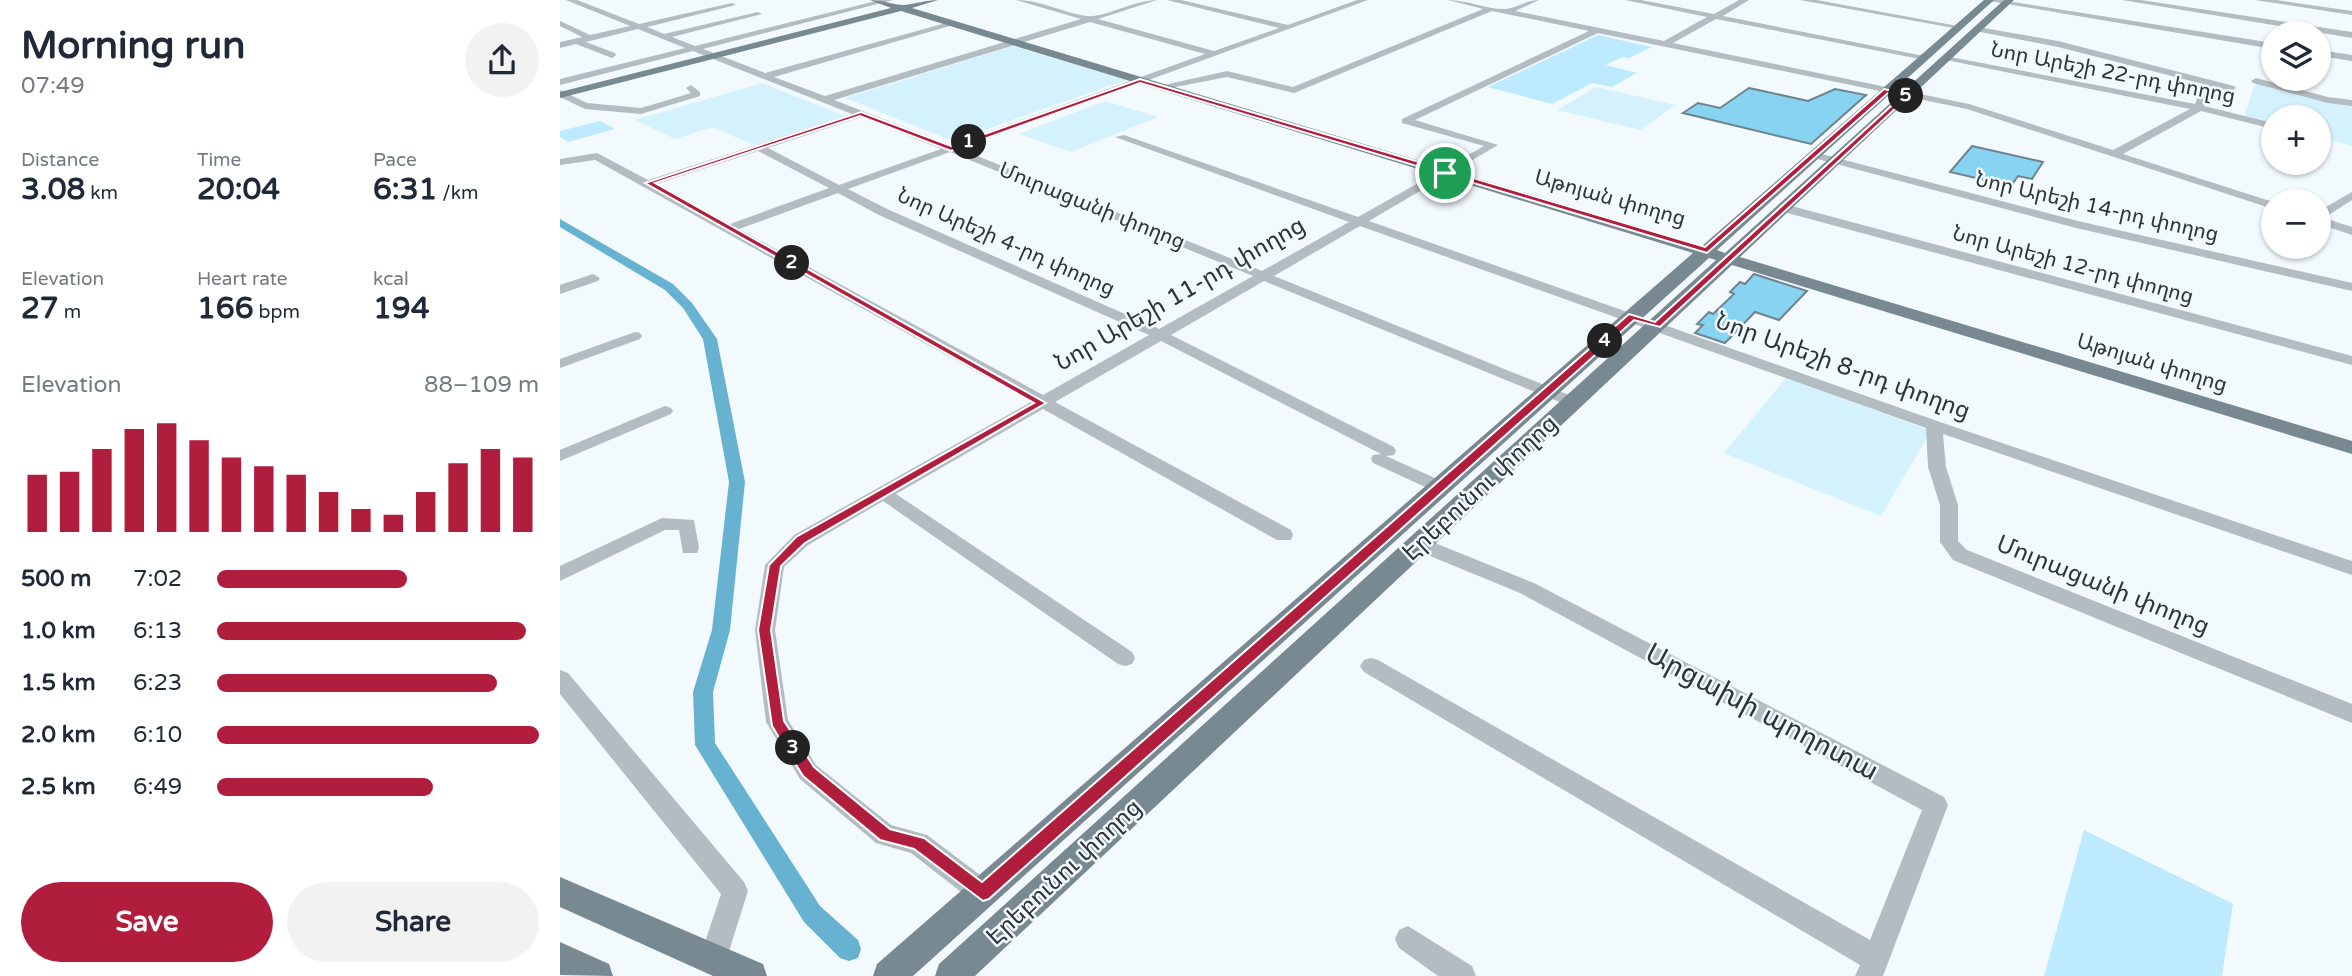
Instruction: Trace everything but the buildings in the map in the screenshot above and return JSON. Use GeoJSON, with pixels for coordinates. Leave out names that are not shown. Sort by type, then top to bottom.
{"type":"FeatureCollection","features":[{"type":"Feature","properties":{"kind":"main road"},"geometry":{"type":"LineString","coordinates":[[561,91],[708,55],[888,3],[916,0]]}},
{"type":"Feature","properties":{"kind":"main road"},"geometry":{"type":"LineString","coordinates":[[888,3],[933,0]]}},
{"type":"Feature","properties":{"kind":"main road","name":"Էրեբունու փողոց"},"geometry":{"type":"LineString","coordinates":[[889,976],[1988,0]]}},
{"type":"Feature","properties":{"kind":"main road","name":"Էրեբունու փողոց"},"geometry":{"type":"LineString","coordinates":[[951,976],[2008,2]]}},
{"type":"Feature","properties":{"kind":"main road","name":"Աթոյան փողոց"},"geometry":{"type":"LineString","coordinates":[[888,3],[2352,448]]}},
{"type":"Feature","properties":{"kind":"main road"},"geometry":{"type":"LineString","coordinates":[[560,892],[751,976]]}},
{"type":"Feature","properties":{"kind":"main road"},"geometry":{"type":"LineString","coordinates":[[560,958],[597,976]]}},
{"type":"Feature","properties":{"kind":"street","name":"Մուրացանի փողոց"},"geometry":{"type":"LineString","coordinates":[[570,0],[951,149],[1573,402]]}},
{"type":"Feature","properties":{"kind":"street"},"geometry":{"type":"LineString","coordinates":[[661,37],[761,15],[719,0]]}},
{"type":"Feature","properties":{"kind":"street"},"geometry":{"type":"LineString","coordinates":[[681,45],[867,0]]}},
{"type":"Feature","properties":{"kind":"street"},"geometry":{"type":"LineString","coordinates":[[1020,0],[1215,54]]}},
{"type":"Feature","properties":{"kind":"street"},"geometry":{"type":"LineString","coordinates":[[822,100],[1153,0]]}},
{"type":"Feature","properties":{"kind":"street"},"geometry":{"type":"LineString","coordinates":[[1171,0],[1287,27]]}},
{"type":"Feature","properties":{"kind":"street"},"geometry":{"type":"LineString","coordinates":[[1325,0],[1349,5]]}},
{"type":"Feature","properties":{"kind":"street"},"geometry":{"type":"LineString","coordinates":[[730,228],[1364,0]]}},
{"type":"Feature","properties":{"kind":"street"},"geometry":{"type":"LineString","coordinates":[[1452,0],[1969,107],[2261,202]]}},
{"type":"Feature","properties":{"kind":"street"},"geometry":{"type":"LineString","coordinates":[[1507,11],[1535,0]]}},
{"type":"Feature","properties":{"kind":"street"},"geometry":{"type":"LineString","coordinates":[[1629,0],[1925,57]]}},
{"type":"Feature","properties":{"kind":"street"},"geometry":{"type":"LineString","coordinates":[[1665,44],[1745,0]]}},
{"type":"Feature","properties":{"kind":"street"},"geometry":{"type":"LineString","coordinates":[[1804,0],[1958,27]]}},
{"type":"Feature","properties":{"kind":"street"},"geometry":{"type":"LineString","coordinates":[[1988,0],[2261,44]]}},
{"type":"Feature","properties":{"kind":"street"},"geometry":{"type":"LineString","coordinates":[[2126,0],[2352,35]]}},
{"type":"Feature","properties":{"kind":"street"},"geometry":{"type":"LineString","coordinates":[[2253,19],[2260,0],[2352,13]]}},
{"type":"Feature","properties":{"kind":"street"},"geometry":{"type":"LineString","coordinates":[[691,88],[697,94],[641,111],[585,106],[561,91],[581,77],[811,19],[888,3]]}},
{"type":"Feature","properties":{"kind":"street"},"geometry":{"type":"LineString","coordinates":[[560,44],[732,5]]}},
{"type":"Feature","properties":{"kind":"street"},"geometry":{"type":"LineString","coordinates":[[570,12],[589,8]]}},
{"type":"Feature","properties":{"kind":"street"},"geometry":{"type":"LineString","coordinates":[[1160,86],[1227,74],[1294,90],[1490,8]]}},
{"type":"Feature","properties":{"kind":"street"},"geometry":{"type":"LineString","coordinates":[[691,14],[719,23]]}},
{"type":"Feature","properties":{"kind":"street"},"geometry":{"type":"LineString","coordinates":[[801,16],[811,19]]}},
{"type":"Feature","properties":{"kind":"street"},"geometry":{"type":"LineString","coordinates":[[560,23],[589,38]]}},
{"type":"Feature","properties":{"kind":"street"},"geometry":{"type":"LineString","coordinates":[[762,77],[956,23]]}},
{"type":"Feature","properties":{"kind":"street"},"geometry":{"type":"LineString","coordinates":[[1978,29],[2058,44],[2231,88]]}},
{"type":"Feature","properties":{"kind":"street","name":"Նոր Արեշի 11-րդ փողոց"},"geometry":{"type":"LineString","coordinates":[[983,893],[918,843],[885,835],[808,772],[777,722],[765,630],[775,565],[801,540],[1493,145],[1406,121],[1597,30]]}},
{"type":"Feature","properties":{"kind":"street"},"geometry":{"type":"LineString","coordinates":[[577,41],[612,55]]}},
{"type":"Feature","properties":{"kind":"street"},"geometry":{"type":"LineString","coordinates":[[2331,55],[2352,58]]}},
{"type":"Feature","properties":{"kind":"street","name":"Նոր Արեշի 22-րդ փողոց"},"geometry":{"type":"LineString","coordinates":[[1945,60],[2215,111],[2261,123]]}},
{"type":"Feature","properties":{"kind":"street"},"geometry":{"type":"LineString","coordinates":[[567,71],[581,77]]}},
{"type":"Feature","properties":{"kind":"street"},"geometry":{"type":"LineString","coordinates":[[2256,82],[2328,100],[2352,103]]}},
{"type":"Feature","properties":{"kind":"street"},"geometry":{"type":"LineString","coordinates":[[2114,154],[2198,109],[2208,85]]}},
{"type":"Feature","properties":{"kind":"street"},"geometry":{"type":"LineString","coordinates":[[649,183],[861,114]]}},
{"type":"Feature","properties":{"kind":"street","name":"Նոր Արեշի 8-րդ փողոց"},"geometry":{"type":"LineString","coordinates":[[1121,137],[1934,425],[2352,568]]}},
{"type":"Feature","properties":{"kind":"street","name":"Նոր Արեշի 4-րդ փողոց"},"geometry":{"type":"LineString","coordinates":[[758,147],[926,233],[1160,335],[1440,487]]}},
{"type":"Feature","properties":{"kind":"street","name":"Նոր Արեշի 14-րդ փողոց"},"geometry":{"type":"LineString","coordinates":[[1814,155],[2076,224],[2352,287]]}},
{"type":"Feature","properties":{"kind":"street"},"geometry":{"type":"LineString","coordinates":[[560,162],[597,156],[1284,535]]}},
{"type":"Feature","properties":{"kind":"street"},"geometry":{"type":"LineString","coordinates":[[2331,210],[2352,195]]}},
{"type":"Feature","properties":{"kind":"street","name":"Նոր Արեշի 12-րդ փողոց"},"geometry":{"type":"LineString","coordinates":[[1784,208],[2352,361]]}},
{"type":"Feature","properties":{"kind":"street"},"geometry":{"type":"LineString","coordinates":[[2331,223],[2352,231]]}},
{"type":"Feature","properties":{"kind":"street"},"geometry":{"type":"LineString","coordinates":[[560,290],[593,278]]}},
{"type":"Feature","properties":{"kind":"street"},"geometry":{"type":"LineString","coordinates":[[560,364],[635,336]]}},
{"type":"Feature","properties":{"kind":"street"},"geometry":{"type":"LineString","coordinates":[[560,456],[665,411]]}},
{"type":"Feature","properties":{"kind":"street","name":"Մուրացանի փողոց"},"geometry":{"type":"LineString","coordinates":[[1934,425],[1937,467],[1949,505],[1950,542],[1960,555],[2352,714]]}},
{"type":"Feature","properties":{"kind":"street"},"geometry":{"type":"LineString","coordinates":[[883,493],[1125,658]]}},
{"type":"Feature","properties":{"kind":"street"},"geometry":{"type":"LineString","coordinates":[[560,574],[662,524],[688,524],[690,548]]}},
{"type":"Feature","properties":{"kind":"street","name":"Արցախի պողոտա"},"geometry":{"type":"LineString","coordinates":[[1420,544],[1542,595],[1936,805],[1872,967]]}},
{"type":"Feature","properties":{"kind":"street"},"geometry":{"type":"LineString","coordinates":[[1371,666],[1872,967]]}},
{"type":"Feature","properties":{"kind":"street"},"geometry":{"type":"LineString","coordinates":[[560,679],[735,891],[713,960]]}},
{"type":"Feature","properties":{"kind":"street"},"geometry":{"type":"LineString","coordinates":[[1408,939],[1462,976]]}},
{"type":"Feature","properties":{"kind":"shaded area"},"geometry":{"type":"Polygon","coordinates":[[[1598,35],[1652,47],[1606,65],[1637,73],[1612,87],[1592,83],[1552,104],[1488,87],[1598,35]]]}},
{"type":"Feature","properties":{"kind":"shaded area"},"geometry":{"type":"Polygon","coordinates":[[[1013,46],[1126,80],[953,141],[845,98],[1013,46]]]}},
{"type":"Feature","properties":{"kind":"shaded area"},"geometry":{"type":"Polygon","coordinates":[[[2256,82],[2261,83],[2261,91],[2295,91],[2352,104],[2352,146],[2331,140],[2331,105],[2261,105],[2261,121],[2244,116],[2256,82]]]}},
{"type":"Feature","properties":{"kind":"shaded area"},"geometry":{"type":"Polygon","coordinates":[[[762,83],[845,116],[753,145],[713,127],[675,139],[635,120],[762,83]]]}},
{"type":"Feature","properties":{"kind":"shaded area"},"geometry":{"type":"Polygon","coordinates":[[[1596,87],[1676,105],[1640,130],[1557,110],[1596,87]]]}},
{"type":"Feature","properties":{"kind":"shaded area"},"geometry":{"type":"Polygon","coordinates":[[[1105,101],[1158,117],[1071,152],[1019,134],[1105,101]]]}},
{"type":"Feature","properties":{"kind":"shaded area"},"geometry":{"type":"Polygon","coordinates":[[[600,121],[615,129],[568,142],[560,137],[560,131],[600,121]]]}},
{"type":"Feature","properties":{"kind":"shaded area"},"geometry":{"type":"Polygon","coordinates":[[[1786,378],[1931,431],[1881,516],[1724,453],[1786,378]]]}},
{"type":"Feature","properties":{"kind":"shaded area"},"geometry":{"type":"Polygon","coordinates":[[[2084,830],[2233,904],[2222,976],[2044,976],[2084,830]]]}},
{"type":"Feature","properties":{"kind":"waterway"},"geometry":{"type":"LineString","coordinates":[[560,222],[669,287],[688,306],[710,339],[737,482],[721,630],[703,692],[705,745],[812,914],[849,949]]}},
{"type":"Feature","properties":{"kind":"route"},"geometry":{"type":"LineString","coordinates":[[1140,81],[1445,173],[1707,250],[1887,91],[1907,95],[1657,325],[1632,316],[983,893],[918,843],[885,835],[808,772],[777,722],[765,630],[775,565],[801,540],[1041,403],[649,183],[861,114],[951,149],[1140,81]]}}]}
